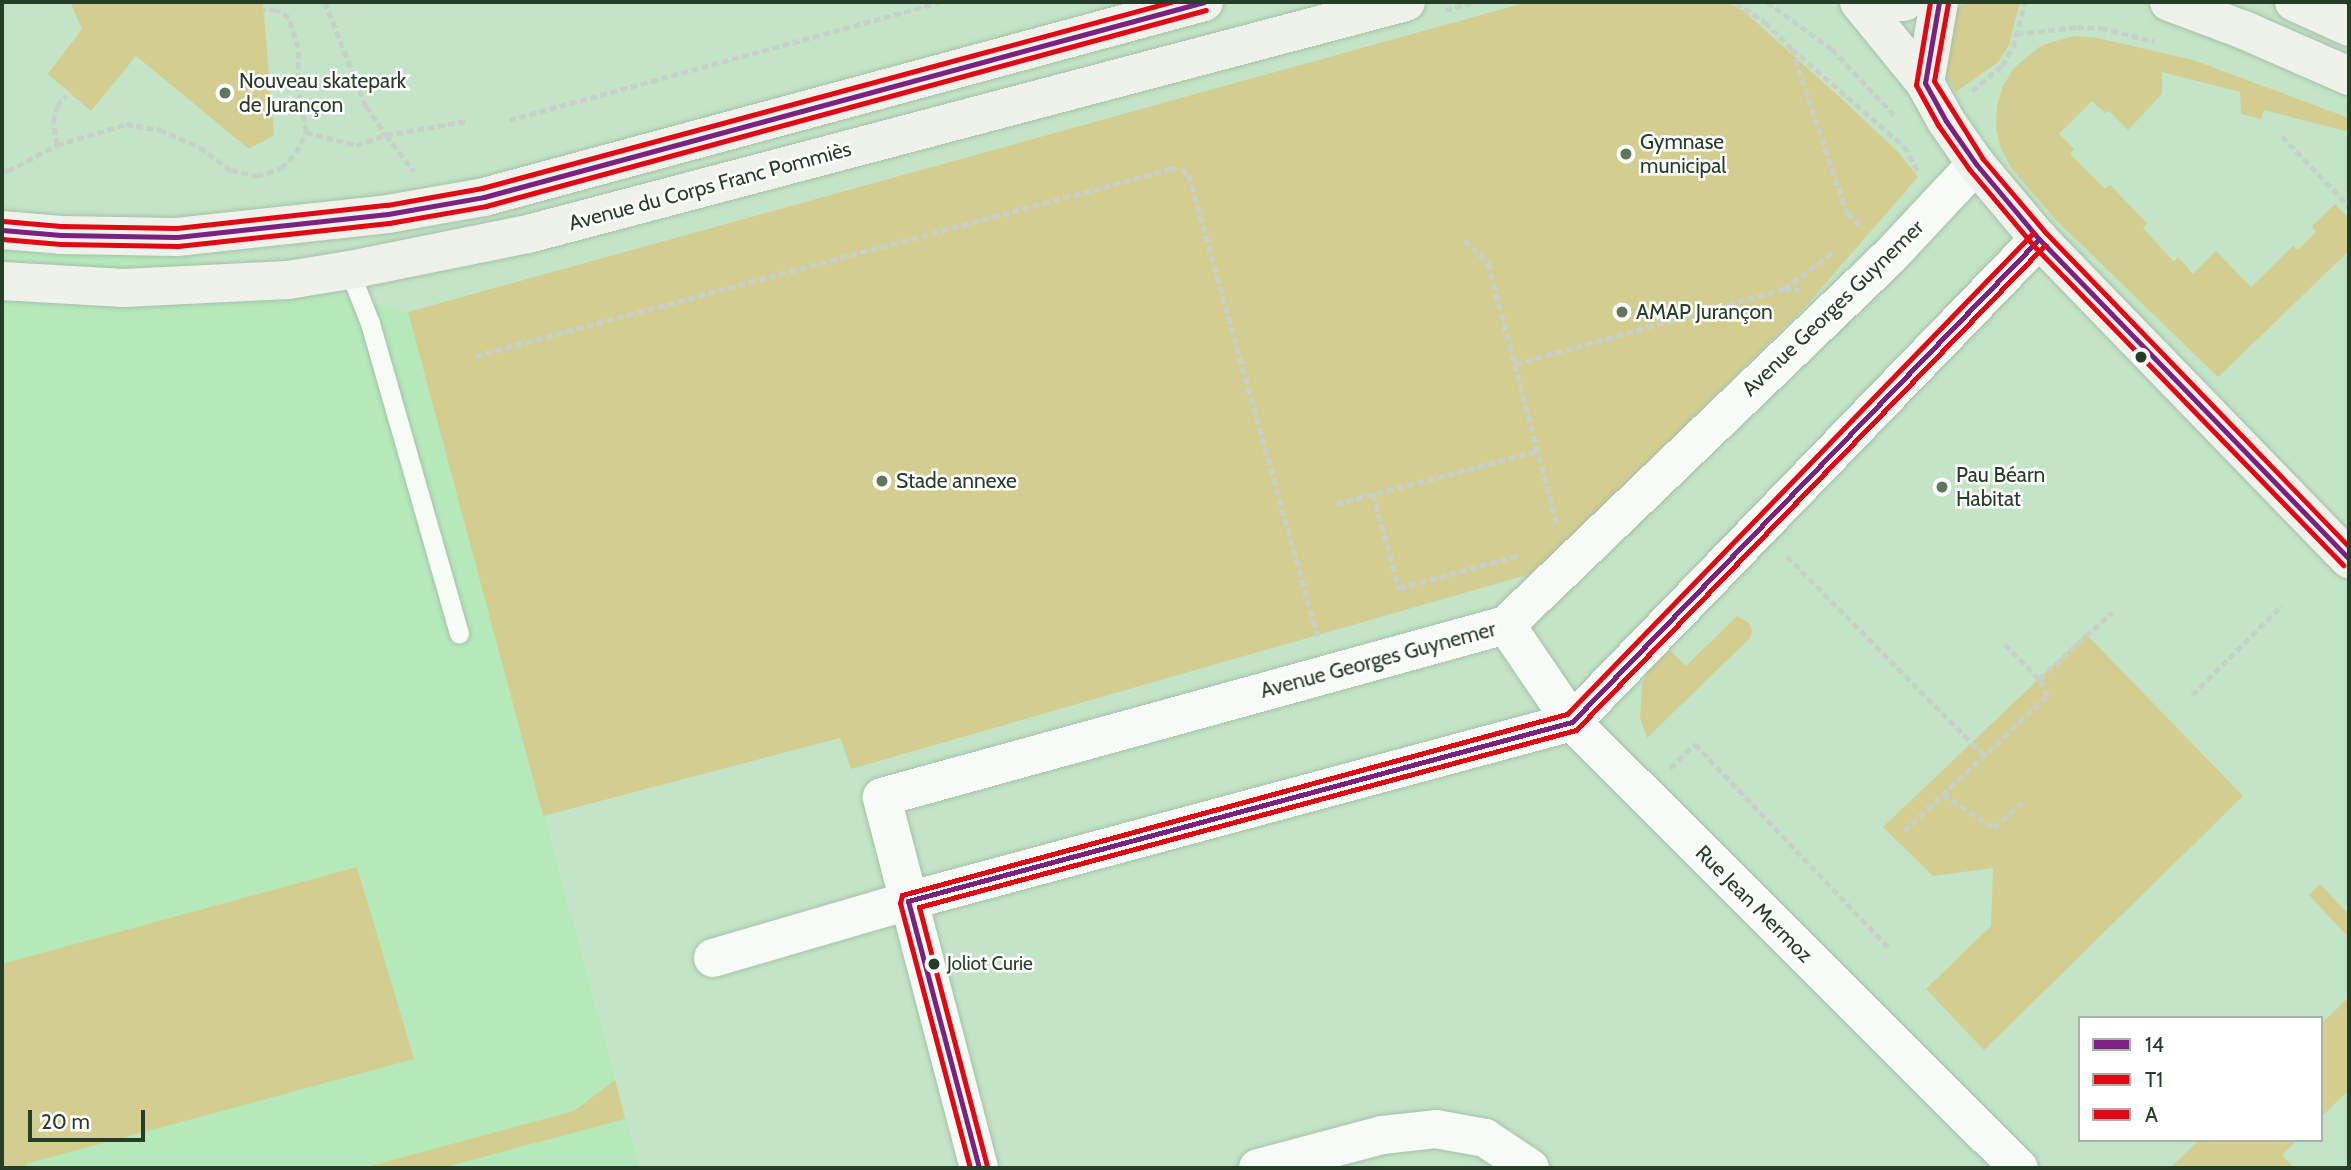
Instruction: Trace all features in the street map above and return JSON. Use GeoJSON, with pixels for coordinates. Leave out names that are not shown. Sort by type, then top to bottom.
{"type":"FeatureCollection","features":[{"type":"Feature","properties":{"kind":"main road"},"geometry":{"type":"LineString","coordinates":[[2,230],[177,237],[388,214],[484,197],[1205,2]]}},
{"type":"Feature","properties":{"kind":"main road","name":"Avenue du Corps Franc Pommiès"},"geometry":{"type":"LineString","coordinates":[[2,281],[124,288],[211,286],[288,280],[349,270],[528,234],[1406,2]]}},
{"type":"Feature","properties":{"kind":"main road"},"geometry":{"type":"LineString","coordinates":[[1859,2],[1925,83],[1946,121],[1976,164],[2039,239],[2349,559]]}},
{"type":"Feature","properties":{"kind":"main road"},"geometry":{"type":"LineString","coordinates":[[1879,2],[1904,2]]}},
{"type":"Feature","properties":{"kind":"main road"},"geometry":{"type":"LineString","coordinates":[[1925,83],[1939,2]]}},
{"type":"Feature","properties":{"kind":"main road"},"geometry":{"type":"LineString","coordinates":[[2169,2],[2244,30],[2349,76]]}},
{"type":"Feature","properties":{"kind":"main road"},"geometry":{"type":"LineString","coordinates":[[2294,2],[2349,27]]}},
{"type":"Feature","properties":{"kind":"street","name":"Avenue Georges Guynemer"},"geometry":{"type":"LineString","coordinates":[[979,1168],[881,797],[1506,625],[1849,295],[1976,164]]}},
{"type":"Feature","properties":{"kind":"street"},"geometry":{"type":"LineString","coordinates":[[713,958],[908,901],[1572,722],[2039,239]]}},
{"type":"Feature","properties":{"kind":"street","name":"Rue Jean Mermoz"},"geometry":{"type":"LineString","coordinates":[[1506,625],[1572,722],[2019,1168]]}},
{"type":"Feature","properties":{"kind":"street"},"geometry":{"type":"LineString","coordinates":[[1258,1168],[1382,1135],[1436,1129],[1485,1138],[1530,1168]]}},
{"type":"Feature","properties":{"kind":"lane"},"geometry":{"type":"LineString","coordinates":[[349,270],[370,324],[459,634]]}},
{"type":"Feature","properties":{"kind":"path"},"geometry":{"type":"LineString","coordinates":[[325,2],[366,106],[419,178]]}},
{"type":"Feature","properties":{"kind":"path"},"geometry":{"type":"LineString","coordinates":[[509,120],[939,2]]}},
{"type":"Feature","properties":{"kind":"path"},"geometry":{"type":"LineString","coordinates":[[1736,2],[1765,22],[1903,146],[1938,204]]}},
{"type":"Feature","properties":{"kind":"path"},"geometry":{"type":"LineString","coordinates":[[1767,2],[1832,48],[1901,122]]}},
{"type":"Feature","properties":{"kind":"path"},"geometry":{"type":"LineString","coordinates":[[1970,92],[2002,66],[2017,34],[2025,2]]}},
{"type":"Feature","properties":{"kind":"path"},"geometry":{"type":"LineString","coordinates":[[2,170],[8,171],[57,145],[126,124],[160,130],[200,147],[231,170],[257,176],[281,168],[296,153],[306,132],[298,85],[298,48],[289,18],[276,10],[264,10]]}},
{"type":"Feature","properties":{"kind":"path"},"geometry":{"type":"LineString","coordinates":[[2017,34],[2077,27],[2101,28],[2163,43]]}},
{"type":"Feature","properties":{"kind":"path"},"geometry":{"type":"LineString","coordinates":[[1792,48],[1847,213],[1864,229],[1854,237]]}},
{"type":"Feature","properties":{"kind":"path"},"geometry":{"type":"LineString","coordinates":[[278,85],[298,85]]}},
{"type":"Feature","properties":{"kind":"path"},"geometry":{"type":"LineString","coordinates":[[57,145],[53,122],[57,106],[66,95]]}},
{"type":"Feature","properties":{"kind":"path"},"geometry":{"type":"LineString","coordinates":[[306,132],[356,145],[386,135],[467,121]]}},
{"type":"Feature","properties":{"kind":"path"},"geometry":{"type":"LineString","coordinates":[[2282,136],[2349,206]]}},
{"type":"Feature","properties":{"kind":"path"},"geometry":{"type":"LineString","coordinates":[[475,356],[1157,173],[1182,169],[1189,175],[1328,674]]}},
{"type":"Feature","properties":{"kind":"path"},"geometry":{"type":"LineString","coordinates":[[1465,240],[1488,263],[1568,565]]}},
{"type":"Feature","properties":{"kind":"path"},"geometry":{"type":"LineString","coordinates":[[1784,289],[1844,244]]}},
{"type":"Feature","properties":{"kind":"path"},"geometry":{"type":"LineString","coordinates":[[1515,364],[1784,289],[1849,295]]}},
{"type":"Feature","properties":{"kind":"path"},"geometry":{"type":"LineString","coordinates":[[1336,503],[1538,450]]}},
{"type":"Feature","properties":{"kind":"path"},"geometry":{"type":"LineString","coordinates":[[1373,494],[1399,588],[1525,553]]}},
{"type":"Feature","properties":{"kind":"path"},"geometry":{"type":"LineString","coordinates":[[1760,527],[1984,755]]}},
{"type":"Feature","properties":{"kind":"path"},"geometry":{"type":"LineString","coordinates":[[2192,695],[2282,605]]}},
{"type":"Feature","properties":{"kind":"path"},"geometry":{"type":"LineString","coordinates":[[2039,679],[2112,612]]}},
{"type":"Feature","properties":{"kind":"path"},"geometry":{"type":"LineString","coordinates":[[1904,831],[2048,696],[2039,679],[2005,644]]}},
{"type":"Feature","properties":{"kind":"path"},"geometry":{"type":"LineString","coordinates":[[1644,794],[1695,744],[1888,947]]}},
{"type":"Feature","properties":{"kind":"path"},"geometry":{"type":"LineString","coordinates":[[1943,794],[1994,828],[2024,802]]}},
{"type":"Feature","properties":{"kind":"shaded area","name":"Nouveau skatepark de Jurançon"},"geometry":{"type":"Polygon","coordinates":[[[70,2],[263,2],[274,135],[249,149],[136,56],[91,111],[48,74],[82,29],[70,2]]]}},
{"type":"Feature","properties":{"kind":"shaded area"},"geometry":{"type":"Polygon","coordinates":[[[1528,2],[1729,2],[1746,13],[1843,100],[1897,151],[1918,177],[1805,307],[1537,572],[851,769],[840,738],[543,816],[408,312],[1528,2]]]}},
{"type":"Feature","properties":{"kind":"shaded area"},"geometry":{"type":"Polygon","coordinates":[[[1966,2],[2020,2],[2009,45],[1998,62],[1956,92],[1943,71],[1949,14],[1966,2]]]}},
{"type":"Feature","properties":{"kind":"shaded area"},"geometry":{"type":"Polygon","coordinates":[[[2074,36],[2097,38],[2193,60],[2349,118],[2349,132],[2264,110],[2261,119],[2241,114],[2240,92],[2162,72],[2162,94],[2128,130],[2109,111],[2105,113],[2092,101],[2059,134],[2074,149],[2070,154],[2105,189],[2110,185],[2147,223],[2143,228],[2174,262],[2178,257],[2193,274],[2216,251],[2251,287],[2293,246],[2298,250],[2316,232],[2312,226],[2335,204],[2349,219],[2349,251],[2218,377],[2055,219],[2012,169],[2001,149],[1996,128],[1997,106],[2003,86],[2014,68],[2042,45],[2074,36]]]}},
{"type":"Feature","properties":{"kind":"shaded area"},"geometry":{"type":"Polygon","coordinates":[[[2,211],[408,312],[639,1168],[2,1168],[2,211]]]}},
{"type":"Feature","properties":{"kind":"shaded area"},"geometry":{"type":"Polygon","coordinates":[[[1737,616],[1749,623],[1752,631],[1750,638],[1647,738],[1640,718],[1642,685],[1647,671],[1665,646],[1686,666],[1737,616]]]}},
{"type":"Feature","properties":{"kind":"shaded area"},"geometry":{"type":"Polygon","coordinates":[[[2086,634],[2243,796],[1984,1050],[1926,989],[1991,926],[1993,868],[1933,876],[1883,827],[2086,634]]]}},
{"type":"Feature","properties":{"kind":"shaded area"},"geometry":{"type":"Polygon","coordinates":[[[357,867],[414,1059],[26,1164],[27,1168],[2,1168],[2,964],[357,867]]]}},
{"type":"Feature","properties":{"kind":"shaded area"},"geometry":{"type":"Polygon","coordinates":[[[2320,884],[2349,915],[2349,938],[2309,895],[2320,884]]]}},
{"type":"Feature","properties":{"kind":"shaded area"},"geometry":{"type":"Polygon","coordinates":[[[2349,997],[2349,1090],[2323,1115],[2323,1022],[2349,997]]]}},
{"type":"Feature","properties":{"kind":"shaded area"},"geometry":{"type":"Polygon","coordinates":[[[615,1080],[625,1119],[442,1168],[363,1168],[574,1111],[615,1080]]]}},
{"type":"Feature","properties":{"kind":"shaded area"},"geometry":{"type":"Polygon","coordinates":[[[2197,1142],[2295,1142],[2282,1155],[2294,1168],[2170,1168],[2197,1142]]]}},
{"type":"Feature","properties":{"kind":"transit line","name":"A"},"geometry":{"type":"LineString","coordinates":[[3,221],[61,226],[177,228],[387,205],[482,188],[1171,2]]}},
{"type":"Feature","properties":{"kind":"transit line","name":"14"},"geometry":{"type":"LineString","coordinates":[[2,230],[61,235],[177,237],[388,214],[484,197],[1204,2]]}},
{"type":"Feature","properties":{"kind":"transit line","name":"T1"},"geometry":{"type":"LineString","coordinates":[[1930,2],[1916,85],[1938,125],[1969,169],[2033,245],[2343,565]]}},
{"type":"Feature","properties":{"kind":"transit line","name":"14"},"geometry":{"type":"LineString","coordinates":[[1939,2],[1925,83],[1946,121],[1976,164],[2039,239],[2349,559]]}},
{"type":"Feature","properties":{"kind":"transit line","name":"A"},"geometry":{"type":"LineString","coordinates":[[1948,3],[1934,81],[1983,159],[2046,233],[2349,547]]}},
{"type":"Feature","properties":{"kind":"transit line","name":"T1"},"geometry":{"type":"LineString","coordinates":[[2,239],[61,244],[178,246],[389,223],[486,206],[1206,10]]}},
{"type":"Feature","properties":{"kind":"transit line","name":"A"},"geometry":{"type":"LineString","coordinates":[[970,1168],[900,903],[902,895],[1567,714],[2033,233]]}},
{"type":"Feature","properties":{"kind":"transit line","name":"14"},"geometry":{"type":"LineString","coordinates":[[908,901],[1572,722],[2039,239]]}},
{"type":"Feature","properties":{"kind":"transit line","name":"T1"},"geometry":{"type":"LineString","coordinates":[[987,1166],[919,907],[1576,730],[2045,245]]}},
{"type":"Feature","properties":{"kind":"transit line","name":"14"},"geometry":{"type":"LineString","coordinates":[[908,901],[979,1168]]}},
{"type":"Feature","properties":{"kind":"place","name":"Nouveau skatepark de Jurançon"},"geometry":{"type":"Point","coordinates":[225,93]}},
{"type":"Feature","properties":{"kind":"place","name":"Gymnase municipal"},"geometry":{"type":"Point","coordinates":[1626,154]}},
{"type":"Feature","properties":{"kind":"place","name":"AMAP Jurançon"},"geometry":{"type":"Point","coordinates":[1622,312]}},
{"type":"Feature","properties":{"kind":"place","name":"Stade annexe"},"geometry":{"type":"Point","coordinates":[882,481]}},
{"type":"Feature","properties":{"kind":"place","name":"Pau Béarn Habitat"},"geometry":{"type":"Point","coordinates":[1942,487]}},
{"type":"Feature","properties":{"kind":"place","name":"Joliot Curie"},"geometry":{"type":"Point","coordinates":[934,964]}}]}
